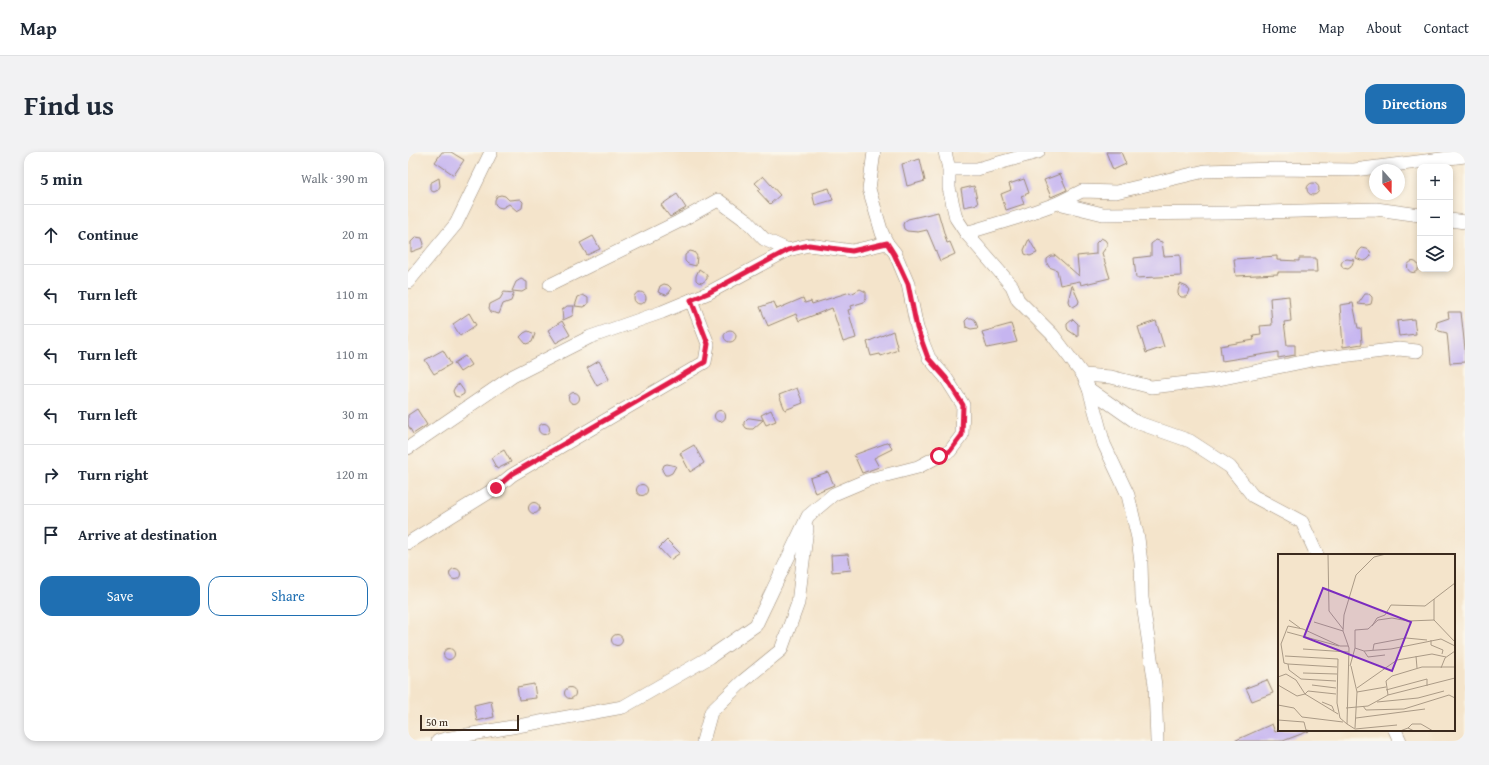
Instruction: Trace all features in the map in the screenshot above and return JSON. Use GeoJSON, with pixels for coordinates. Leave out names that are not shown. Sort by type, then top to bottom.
{"type":"FeatureCollection","features":[{"type":"Feature","properties":{"kind":"street"},"geometry":{"type":"LineString","coordinates":[[408,282],[456,224],[491,152]]}},
{"type":"Feature","properties":{"kind":"street"},"geometry":{"type":"LineString","coordinates":[[438,741],[623,707],[710,657],[756,625],[808,516],[834,494],[867,480],[918,467],[950,451],[962,435],[963,405],[946,378],[928,358],[917,328],[908,284],[882,233],[869,190],[874,152]]}},
{"type":"Feature","properties":{"kind":"street"},"geometry":{"type":"LineString","coordinates":[[945,152],[949,169],[949,188],[956,218],[966,233],[1012,286],[1018,300],[1052,334],[1083,374],[1089,389],[1104,444],[1128,495],[1138,538],[1141,563],[1142,598],[1155,685],[1157,741]]}},
{"type":"Feature","properties":{"kind":"street"},"geometry":{"type":"LineString","coordinates":[[949,169],[977,169],[1038,152]]}},
{"type":"Feature","properties":{"kind":"street"},"geometry":{"type":"LineString","coordinates":[[966,233],[1019,217],[1058,203],[1082,191],[1116,192],[1205,171],[1275,169],[1354,170],[1465,156]]}},
{"type":"Feature","properties":{"kind":"street"},"geometry":{"type":"LineString","coordinates":[[550,285],[678,222],[718,200],[748,222],[764,238],[788,250]]}},
{"type":"Feature","properties":{"kind":"street"},"geometry":{"type":"LineString","coordinates":[[1058,203],[1103,214],[1229,213],[1376,209],[1417,216]]}},
{"type":"Feature","properties":{"kind":"street"},"geometry":{"type":"LineString","coordinates":[[1453,220],[1465,222]]}},
{"type":"Feature","properties":{"kind":"street"},"geometry":{"type":"LineString","coordinates":[[408,448],[513,376],[590,337],[662,312],[708,293],[788,250],[809,245],[852,251],[887,243]]}},
{"type":"Feature","properties":{"kind":"street"},"geometry":{"type":"LineString","coordinates":[[408,543],[496,488],[512,474],[705,362],[708,344],[691,300]]}},
{"type":"Feature","properties":{"kind":"street"},"geometry":{"type":"LineString","coordinates":[[1083,374],[1111,377],[1151,387],[1214,380],[1317,359],[1399,349],[1417,351]]}},
{"type":"Feature","properties":{"kind":"street"},"geometry":{"type":"LineString","coordinates":[[1089,389],[1136,422],[1190,441],[1230,467],[1253,496],[1302,522],[1317,554]]}},
{"type":"Feature","properties":{"kind":"street"},"geometry":{"type":"LineString","coordinates":[[703,741],[711,712],[743,681],[781,650],[798,603],[808,516]]}},
{"type":"Feature","properties":{"kind":"street"},"geometry":{"type":"LineString","coordinates":[[1395,731],[1400,741]]}},
{"type":"Feature","properties":{"kind":"building"},"geometry":{"type":"Polygon","coordinates":[[[442,152],[451,152],[464,160],[454,175],[435,162],[442,152]]]}},
{"type":"Feature","properties":{"kind":"building"},"geometry":{"type":"Polygon","coordinates":[[[1106,152],[1121,152],[1126,164],[1113,170],[1106,152]]]}},
{"type":"Feature","properties":{"kind":"building"},"geometry":{"type":"Polygon","coordinates":[[[920,159],[925,181],[907,186],[902,164],[920,159]]]}},
{"type":"Feature","properties":{"kind":"building"},"geometry":{"type":"Polygon","coordinates":[[[1060,174],[1067,190],[1051,197],[1044,180],[1060,174]]]}},
{"type":"Feature","properties":{"kind":"building"},"geometry":{"type":"Polygon","coordinates":[[[763,176],[780,195],[770,204],[758,191],[761,189],[755,183],[763,176]]]}},
{"type":"Feature","properties":{"kind":"building"},"geometry":{"type":"Polygon","coordinates":[[[439,178],[440,186],[438,190],[434,192],[430,190],[430,183],[439,178]]]}},
{"type":"Feature","properties":{"kind":"building"},"geometry":{"type":"Polygon","coordinates":[[[1024,179],[1029,193],[1021,196],[1024,204],[1006,210],[1001,194],[1011,190],[1009,184],[1024,179]]]}},
{"type":"Feature","properties":{"kind":"building"},"geometry":{"type":"Polygon","coordinates":[[[1313,183],[1317,185],[1319,189],[1317,193],[1313,195],[1309,193],[1307,189],[1309,185],[1313,183]]]}},
{"type":"Feature","properties":{"kind":"building"},"geometry":{"type":"Polygon","coordinates":[[[974,186],[978,204],[964,207],[961,189],[974,186]]]}},
{"type":"Feature","properties":{"kind":"building"},"geometry":{"type":"Polygon","coordinates":[[[829,188],[833,200],[815,205],[812,193],[829,188]]]}},
{"type":"Feature","properties":{"kind":"building"},"geometry":{"type":"Polygon","coordinates":[[[677,194],[686,208],[670,217],[661,205],[677,194]]]}},
{"type":"Feature","properties":{"kind":"building"},"geometry":{"type":"Polygon","coordinates":[[[497,196],[505,196],[509,200],[520,199],[523,202],[522,208],[517,211],[509,204],[502,208],[498,207],[495,204],[495,200],[497,196]]]}},
{"type":"Feature","properties":{"kind":"building"},"geometry":{"type":"Polygon","coordinates":[[[938,212],[947,243],[950,242],[955,254],[940,261],[927,230],[918,232],[907,231],[904,229],[903,225],[908,219],[938,212]]]}},
{"type":"Feature","properties":{"kind":"building"},"geometry":{"type":"Polygon","coordinates":[[[593,236],[600,249],[587,255],[580,243],[593,236]]]}},
{"type":"Feature","properties":{"kind":"building"},"geometry":{"type":"Polygon","coordinates":[[[416,237],[422,238],[424,244],[422,248],[411,252],[411,242],[416,237]]]}},
{"type":"Feature","properties":{"kind":"building"},"geometry":{"type":"Polygon","coordinates":[[[1101,238],[1107,243],[1107,246],[1102,253],[1110,278],[1081,285],[1080,281],[1060,285],[1057,270],[1049,267],[1047,259],[1051,256],[1055,256],[1054,254],[1079,276],[1077,256],[1096,254],[1096,243],[1101,238]]]}},
{"type":"Feature","properties":{"kind":"building"},"geometry":{"type":"Polygon","coordinates":[[[1029,239],[1037,253],[1030,256],[1025,254],[1024,250],[1029,239]]]}},
{"type":"Feature","properties":{"kind":"building"},"geometry":{"type":"Polygon","coordinates":[[[1156,240],[1162,242],[1164,256],[1180,255],[1181,276],[1136,278],[1134,258],[1151,256],[1151,244],[1156,240]]]}},
{"type":"Feature","properties":{"kind":"building"},"geometry":{"type":"Polygon","coordinates":[[[1362,248],[1370,251],[1371,256],[1367,260],[1363,261],[1356,258],[1362,248]]]}},
{"type":"Feature","properties":{"kind":"building"},"geometry":{"type":"Polygon","coordinates":[[[690,251],[694,252],[697,256],[696,266],[688,264],[685,261],[685,255],[690,251]]]}},
{"type":"Feature","properties":{"kind":"building"},"geometry":{"type":"Polygon","coordinates":[[[1277,256],[1277,260],[1299,261],[1299,258],[1316,258],[1317,272],[1278,272],[1278,274],[1236,276],[1234,259],[1277,256]]]}},
{"type":"Feature","properties":{"kind":"building"},"geometry":{"type":"Polygon","coordinates":[[[1343,260],[1354,260],[1351,267],[1348,269],[1343,268],[1341,264],[1343,260]]]}},
{"type":"Feature","properties":{"kind":"building"},"geometry":{"type":"Polygon","coordinates":[[[1413,261],[1417,263],[1417,271],[1413,273],[1409,271],[1407,267],[1409,263],[1413,261]]]}},
{"type":"Feature","properties":{"kind":"building"},"geometry":{"type":"Polygon","coordinates":[[[699,269],[707,276],[707,279],[702,283],[696,280],[699,269]]]}},
{"type":"Feature","properties":{"kind":"building"},"geometry":{"type":"Polygon","coordinates":[[[521,279],[527,282],[527,289],[522,292],[512,291],[516,282],[521,279]]]}},
{"type":"Feature","properties":{"kind":"building"},"geometry":{"type":"Polygon","coordinates":[[[664,284],[671,288],[670,292],[666,295],[658,292],[660,286],[664,284]]]}},
{"type":"Feature","properties":{"kind":"building"},"geometry":{"type":"Polygon","coordinates":[[[1180,284],[1187,287],[1190,291],[1186,297],[1181,297],[1178,294],[1180,284]]]}},
{"type":"Feature","properties":{"kind":"building"},"geometry":{"type":"Polygon","coordinates":[[[1072,285],[1079,301],[1078,304],[1073,307],[1068,301],[1072,285]]]}},
{"type":"Feature","properties":{"kind":"building"},"geometry":{"type":"Polygon","coordinates":[[[860,289],[866,292],[864,302],[851,306],[852,309],[848,310],[856,338],[843,342],[832,308],[799,321],[796,314],[768,326],[760,307],[774,302],[777,309],[803,298],[805,303],[811,301],[812,304],[850,292],[851,294],[860,289]]]}},
{"type":"Feature","properties":{"kind":"building"},"geometry":{"type":"Polygon","coordinates":[[[504,292],[514,293],[511,301],[503,304],[499,314],[491,312],[489,308],[490,304],[500,299],[504,292]]]}},
{"type":"Feature","properties":{"kind":"building"},"geometry":{"type":"Polygon","coordinates":[[[638,292],[642,292],[646,298],[642,304],[638,304],[634,300],[634,296],[638,292]]]}},
{"type":"Feature","properties":{"kind":"building"},"geometry":{"type":"Polygon","coordinates":[[[1365,294],[1369,294],[1372,297],[1371,304],[1358,304],[1365,294]]]}},
{"type":"Feature","properties":{"kind":"building"},"geometry":{"type":"Polygon","coordinates":[[[583,295],[588,298],[588,304],[583,307],[575,306],[578,297],[583,295]]]}},
{"type":"Feature","properties":{"kind":"building"},"geometry":{"type":"Polygon","coordinates":[[[1289,296],[1291,321],[1284,322],[1287,345],[1295,345],[1295,355],[1278,358],[1278,352],[1222,361],[1220,346],[1254,340],[1253,335],[1261,334],[1260,326],[1272,325],[1270,298],[1289,296]]]}},
{"type":"Feature","properties":{"kind":"building"},"geometry":{"type":"Polygon","coordinates":[[[1353,303],[1358,328],[1361,328],[1362,344],[1343,347],[1340,305],[1353,303]]]}},
{"type":"Feature","properties":{"kind":"building"},"geometry":{"type":"Polygon","coordinates":[[[567,306],[574,306],[573,314],[572,316],[563,320],[562,310],[567,306]]]}},
{"type":"Feature","properties":{"kind":"building"},"geometry":{"type":"Polygon","coordinates":[[[1448,312],[1461,312],[1465,362],[1450,363],[1447,333],[1439,331],[1436,328],[1437,322],[1449,318],[1448,312]]]}},
{"type":"Feature","properties":{"kind":"building"},"geometry":{"type":"Polygon","coordinates":[[[469,313],[476,325],[460,336],[453,324],[469,313]]]}},
{"type":"Feature","properties":{"kind":"building"},"geometry":{"type":"Polygon","coordinates":[[[968,318],[975,320],[978,328],[971,329],[966,327],[965,321],[968,318]]]}},
{"type":"Feature","properties":{"kind":"building"},"geometry":{"type":"Polygon","coordinates":[[[1073,319],[1078,324],[1078,337],[1068,330],[1067,327],[1067,324],[1073,319]]]}},
{"type":"Feature","properties":{"kind":"building"},"geometry":{"type":"Polygon","coordinates":[[[1414,319],[1416,334],[1399,336],[1397,321],[1414,319]]]}},
{"type":"Feature","properties":{"kind":"building"},"geometry":{"type":"Polygon","coordinates":[[[562,321],[570,335],[556,343],[548,330],[562,321]]]}},
{"type":"Feature","properties":{"kind":"building"},"geometry":{"type":"Polygon","coordinates":[[[1156,321],[1164,347],[1146,353],[1138,327],[1156,321]]]}},
{"type":"Feature","properties":{"kind":"building"},"geometry":{"type":"Polygon","coordinates":[[[1011,324],[1017,342],[987,348],[982,332],[1011,324]]]}},
{"type":"Feature","properties":{"kind":"building"},"geometry":{"type":"Polygon","coordinates":[[[728,330],[732,330],[736,336],[732,342],[728,342],[724,338],[724,334],[728,330]]]}},
{"type":"Feature","properties":{"kind":"building"},"geometry":{"type":"Polygon","coordinates":[[[528,331],[535,334],[532,342],[526,344],[520,337],[528,331]]]}},
{"type":"Feature","properties":{"kind":"building"},"geometry":{"type":"Polygon","coordinates":[[[893,331],[898,350],[881,356],[880,354],[871,356],[867,342],[893,331]]]}},
{"type":"Feature","properties":{"kind":"building"},"geometry":{"type":"Polygon","coordinates":[[[443,350],[451,364],[434,374],[425,360],[443,350]]]}},
{"type":"Feature","properties":{"kind":"building"},"geometry":{"type":"Polygon","coordinates":[[[465,356],[471,365],[460,372],[454,363],[465,356]]]}},
{"type":"Feature","properties":{"kind":"building"},"geometry":{"type":"Polygon","coordinates":[[[599,361],[609,379],[597,386],[587,368],[599,361]]]}},
{"type":"Feature","properties":{"kind":"building"},"geometry":{"type":"Polygon","coordinates":[[[459,384],[464,391],[464,394],[459,397],[455,396],[453,391],[459,384]]]}},
{"type":"Feature","properties":{"kind":"building"},"geometry":{"type":"Polygon","coordinates":[[[797,388],[803,403],[785,410],[779,395],[797,388]]]}},
{"type":"Feature","properties":{"kind":"building"},"geometry":{"type":"Polygon","coordinates":[[[572,393],[576,393],[578,394],[578,402],[572,403],[569,400],[569,396],[572,393]]]}},
{"type":"Feature","properties":{"kind":"building"},"geometry":{"type":"Polygon","coordinates":[[[417,409],[427,425],[413,434],[408,425],[408,415],[417,409]]]}},
{"type":"Feature","properties":{"kind":"building"},"geometry":{"type":"Polygon","coordinates":[[[720,410],[724,412],[726,416],[724,420],[720,422],[716,420],[714,416],[716,412],[720,410]]]}},
{"type":"Feature","properties":{"kind":"building"},"geometry":{"type":"Polygon","coordinates":[[[771,410],[776,421],[766,425],[761,415],[771,410]]]}},
{"type":"Feature","properties":{"kind":"building"},"geometry":{"type":"Polygon","coordinates":[[[748,418],[763,420],[753,429],[749,429],[744,425],[744,422],[748,418]]]}},
{"type":"Feature","properties":{"kind":"building"},"geometry":{"type":"Polygon","coordinates":[[[544,423],[548,425],[550,429],[548,433],[544,435],[540,433],[538,429],[540,425],[544,423]]]}},
{"type":"Feature","properties":{"kind":"building"},"geometry":{"type":"Polygon","coordinates":[[[889,442],[892,449],[874,458],[879,467],[862,473],[854,455],[889,442]]]}},
{"type":"Feature","properties":{"kind":"building"},"geometry":{"type":"Polygon","coordinates":[[[694,445],[704,463],[690,472],[680,453],[694,445]]]}},
{"type":"Feature","properties":{"kind":"building"},"geometry":{"type":"Polygon","coordinates":[[[504,450],[511,462],[497,469],[491,458],[504,450]]]}},
{"type":"Feature","properties":{"kind":"building"},"geometry":{"type":"Polygon","coordinates":[[[667,464],[676,466],[672,473],[665,475],[662,470],[664,465],[667,464]]]}},
{"type":"Feature","properties":{"kind":"building"},"geometry":{"type":"Polygon","coordinates":[[[828,472],[834,485],[815,493],[810,478],[828,472]]]}},
{"type":"Feature","properties":{"kind":"building"},"geometry":{"type":"Polygon","coordinates":[[[642,484],[646,486],[648,490],[646,494],[642,496],[638,494],[636,490],[638,486],[642,484]]]}},
{"type":"Feature","properties":{"kind":"building"},"geometry":{"type":"Polygon","coordinates":[[[534,502],[538,504],[540,508],[538,512],[534,514],[530,512],[528,508],[530,504],[534,502]]]}},
{"type":"Feature","properties":{"kind":"building"},"geometry":{"type":"Polygon","coordinates":[[[667,540],[680,553],[670,560],[659,548],[667,540]]]}},
{"type":"Feature","properties":{"kind":"building"},"geometry":{"type":"Polygon","coordinates":[[[848,554],[851,570],[832,572],[831,555],[848,554]]]}},
{"type":"Feature","properties":{"kind":"building"},"geometry":{"type":"Polygon","coordinates":[[[455,568],[459,570],[461,574],[459,578],[455,580],[451,578],[449,574],[451,570],[455,568]]]}},
{"type":"Feature","properties":{"kind":"building"},"geometry":{"type":"Polygon","coordinates":[[[617,634],[621,636],[623,640],[621,644],[617,646],[613,644],[611,640],[613,636],[617,634]]]}},
{"type":"Feature","properties":{"kind":"building"},"geometry":{"type":"Polygon","coordinates":[[[449,648],[453,650],[455,654],[453,658],[449,660],[445,658],[443,654],[445,650],[449,648]]]}},
{"type":"Feature","properties":{"kind":"building"},"geometry":{"type":"Polygon","coordinates":[[[1267,680],[1273,693],[1252,701],[1246,688],[1267,680]]]}},
{"type":"Feature","properties":{"kind":"building"},"geometry":{"type":"Polygon","coordinates":[[[534,684],[536,698],[519,700],[517,687],[534,684]]]}},
{"type":"Feature","properties":{"kind":"building"},"geometry":{"type":"Polygon","coordinates":[[[570,687],[574,689],[576,693],[574,697],[570,699],[566,697],[564,693],[566,689],[570,687]]]}},
{"type":"Feature","properties":{"kind":"building"},"geometry":{"type":"Polygon","coordinates":[[[491,701],[494,717],[477,721],[474,705],[491,701]]]}},
{"type":"Feature","properties":{"kind":"building"},"geometry":{"type":"Polygon","coordinates":[[[1272,724],[1275,732],[1278,730],[1309,731],[1283,741],[1234,741],[1272,724]]]}},
{"type":"Feature","properties":{"kind":"route"},"geometry":{"type":"LineString","coordinates":[[496,488],[512,474],[705,362],[708,344],[691,300],[708,293],[788,250],[809,245],[852,251],[887,243],[894,254],[908,284],[917,328],[928,358],[946,378],[963,405],[962,435],[950,451],[939,456]]}}]}
